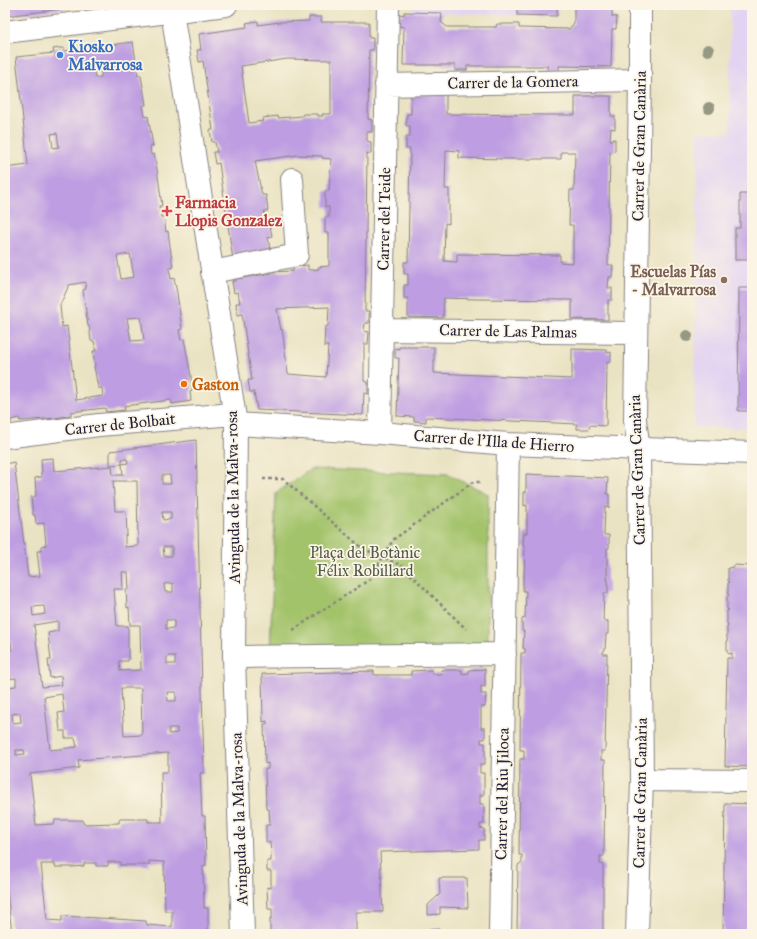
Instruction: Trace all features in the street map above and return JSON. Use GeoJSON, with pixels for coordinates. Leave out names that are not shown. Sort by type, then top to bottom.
{"type":"FeatureCollection","features":[{"type":"Feature","properties":{"kind":"street"},"geometry":{"type":"LineString","coordinates":[[5,32],[172,8],[226,5]]}},
{"type":"Feature","properties":{"kind":"street","name":"Carrer del Teide"},"geometry":{"type":"LineString","coordinates":[[380,433],[388,5]]}},
{"type":"Feature","properties":{"kind":"street","name":"Carrer de Gran Canària"},"geometry":{"type":"LineString","coordinates":[[637,934],[642,780],[639,449],[635,420],[640,5]]}},
{"type":"Feature","properties":{"kind":"street","name":"Avinguda de la Malva-rosa"},"geometry":{"type":"LineString","coordinates":[[172,8],[235,419],[234,657],[243,934]]}},
{"type":"Feature","properties":{"kind":"street","name":"Carrer de la Gomera"},"geometry":{"type":"LineString","coordinates":[[386,85],[640,80]]}},
{"type":"Feature","properties":{"kind":"street"},"geometry":{"type":"LineString","coordinates":[[212,272],[297,255],[292,179]]}},
{"type":"Feature","properties":{"kind":"street","name":"Carrer de Las Palmas"},"geometry":{"type":"LineString","coordinates":[[382,330],[635,332]]}},
{"type":"Feature","properties":{"kind":"street","name":"Carrer de l'Illa de Hierro"},"geometry":{"type":"LineString","coordinates":[[235,419],[508,444],[752,453]]}},
{"type":"Feature","properties":{"kind":"street","name":"Carrer de Bolbait"},"geometry":{"type":"LineString","coordinates":[[5,437],[99,425],[235,419]]}},
{"type":"Feature","properties":{"kind":"street","name":"Carrer del Riu Jiloca"},"geometry":{"type":"LineString","coordinates":[[500,934],[498,654],[508,444]]}},
{"type":"Feature","properties":{"kind":"street"},"geometry":{"type":"LineString","coordinates":[[234,657],[498,654]]}},
{"type":"Feature","properties":{"kind":"street"},"geometry":{"type":"LineString","coordinates":[[642,780],[752,781]]}},
{"type":"Feature","properties":{"kind":"path"},"geometry":{"type":"LineString","coordinates":[[263,479],[283,479],[362,548],[402,566],[498,654]]}},
{"type":"Feature","properties":{"kind":"path"},"geometry":{"type":"LineString","coordinates":[[263,656],[291,631],[370,579],[393,540],[466,486],[473,482],[486,482]]}},
{"type":"Feature","properties":{"kind":"shaded area"},"geometry":{"type":"Polygon","coordinates":[[[413,5],[557,5],[557,16],[413,12],[413,5]]]}},
{"type":"Feature","properties":{"kind":"shaded area","name":"Escuelas Pías - Malvarrosa"},"geometry":{"type":"Polygon","coordinates":[[[730,5],[752,5],[752,428],[694,427],[698,131],[730,132],[730,5]]]}},
{"type":"Feature","properties":{"kind":"green space","name":"Plaça del Botànic Félix Robillard"},"geometry":{"type":"Polygon","coordinates":[[[311,469],[448,474],[488,494],[488,650],[270,652],[276,493],[311,469]]]}},
{"type":"Feature","properties":{"kind":"building"},"geometry":{"type":"Polygon","coordinates":[[[5,5],[85,5],[86,6],[5,16],[5,5]]]}},
{"type":"Feature","properties":{"kind":"building"},"geometry":{"type":"Polygon","coordinates":[[[517,5],[557,5],[557,16],[517,15],[517,5]]]}},
{"type":"Feature","properties":{"kind":"building"},"geometry":{"type":"Polygon","coordinates":[[[574,5],[612,5],[612,17],[617,17],[616,29],[612,29],[611,67],[559,66],[559,71],[548,71],[548,66],[467,66],[467,70],[455,70],[455,65],[403,65],[404,27],[399,26],[399,14],[404,15],[404,12],[442,13],[441,22],[447,27],[496,27],[497,24],[519,24],[519,28],[569,29],[574,23],[574,5]]]}},
{"type":"Feature","properties":{"kind":"building"},"geometry":{"type":"Polygon","coordinates":[[[309,17],[321,17],[321,22],[369,22],[369,38],[373,38],[373,50],[369,50],[368,119],[372,120],[372,132],[367,132],[367,141],[371,142],[371,154],[367,153],[365,311],[369,311],[369,323],[365,323],[364,331],[369,332],[368,344],[364,344],[364,381],[368,382],[368,394],[364,393],[363,415],[257,410],[254,392],[250,392],[248,380],[252,380],[242,314],[237,315],[236,303],[240,303],[238,292],[234,293],[232,281],[272,273],[271,272],[293,271],[293,267],[308,265],[308,270],[329,266],[329,233],[325,233],[325,217],[329,217],[329,207],[325,207],[325,191],[329,191],[331,159],[322,158],[322,156],[298,155],[255,161],[262,195],[266,195],[268,211],[264,211],[266,221],[269,221],[272,236],[268,237],[271,255],[233,260],[219,163],[215,164],[213,152],[217,152],[215,142],[212,142],[210,130],[213,130],[203,61],[199,62],[197,50],[201,50],[199,34],[247,27],[246,23],[258,21],[258,25],[279,22],[309,21],[309,17]],[[287,59],[241,66],[249,123],[263,121],[262,118],[278,116],[278,118],[302,116],[303,114],[318,114],[318,116],[323,116],[322,114],[331,114],[331,60],[287,59]],[[329,307],[277,309],[281,330],[282,329],[288,374],[326,377],[328,346],[324,346],[325,327],[328,326],[329,307]]]}},
{"type":"Feature","properties":{"kind":"building"},"geometry":{"type":"Polygon","coordinates":[[[133,42],[138,75],[141,75],[146,105],[143,105],[145,117],[148,116],[153,146],[150,147],[151,155],[154,154],[157,169],[162,206],[159,206],[161,217],[164,217],[166,232],[168,231],[173,268],[169,268],[171,279],[174,278],[182,329],[179,330],[181,340],[184,339],[191,376],[191,401],[172,404],[171,400],[124,406],[125,410],[106,412],[105,408],[71,412],[71,415],[56,418],[20,421],[19,418],[11,420],[11,423],[5,423],[5,168],[28,165],[16,57],[54,53],[53,49],[59,48],[64,48],[64,51],[133,42]],[[94,71],[95,78],[101,77],[101,71],[94,71]],[[57,133],[51,134],[53,148],[59,147],[57,133]],[[130,254],[117,256],[121,279],[134,277],[130,254]],[[85,282],[69,285],[60,305],[62,327],[67,326],[76,400],[103,396],[102,388],[98,388],[94,366],[93,351],[96,351],[94,341],[91,341],[88,326],[83,290],[86,289],[85,282]],[[141,317],[127,318],[131,341],[144,340],[141,317]]]}},
{"type":"Feature","properties":{"kind":"building"},"geometry":{"type":"Polygon","coordinates":[[[411,94],[446,94],[446,114],[575,115],[575,96],[611,96],[611,116],[615,116],[615,129],[611,128],[610,140],[615,139],[615,151],[610,152],[608,265],[613,265],[612,277],[609,277],[608,288],[612,288],[612,300],[608,300],[608,320],[572,319],[572,300],[444,298],[443,318],[408,317],[408,298],[404,298],[404,285],[408,285],[408,274],[404,274],[404,262],[408,262],[410,149],[406,149],[406,137],[410,137],[410,126],[406,126],[407,114],[411,114],[411,94]],[[446,150],[445,189],[449,189],[449,224],[445,223],[444,261],[457,262],[457,254],[560,255],[560,262],[573,263],[573,225],[569,225],[570,190],[574,190],[575,152],[561,152],[561,159],[510,159],[459,158],[459,151],[446,150]]]}},
{"type":"Feature","properties":{"kind":"building"},"geometry":{"type":"Polygon","coordinates":[[[740,194],[752,194],[752,260],[735,260],[735,228],[740,228],[740,194]]]}},
{"type":"Feature","properties":{"kind":"building"},"geometry":{"type":"Polygon","coordinates":[[[739,288],[752,288],[752,411],[738,411],[739,288]]]}},
{"type":"Feature","properties":{"kind":"building"},"geometry":{"type":"Polygon","coordinates":[[[399,347],[434,347],[434,373],[572,379],[572,349],[607,350],[607,353],[611,352],[611,362],[607,362],[606,426],[590,425],[589,429],[577,429],[577,424],[426,417],[426,422],[414,421],[414,417],[397,416],[399,358],[395,358],[395,348],[399,349],[399,347]]]}},
{"type":"Feature","properties":{"kind":"building"},"geometry":{"type":"Polygon","coordinates":[[[196,440],[204,773],[200,773],[202,816],[205,816],[206,865],[203,866],[204,908],[208,908],[208,934],[12,934],[5,874],[5,651],[12,650],[11,642],[5,643],[5,614],[7,614],[5,606],[5,464],[14,462],[28,577],[40,576],[37,551],[41,551],[41,546],[46,545],[44,523],[36,524],[35,515],[33,515],[31,497],[36,496],[35,478],[41,477],[41,459],[53,458],[54,471],[112,466],[113,475],[123,475],[122,464],[110,465],[110,451],[196,440]],[[122,459],[122,464],[128,463],[127,459],[122,459]],[[162,475],[162,484],[171,484],[170,475],[162,475]],[[113,481],[115,511],[126,511],[127,535],[125,535],[125,547],[138,546],[137,481],[113,481]],[[162,512],[163,520],[171,519],[171,512],[162,512]],[[163,547],[164,556],[172,556],[172,547],[163,547]],[[122,572],[123,589],[114,589],[117,626],[128,626],[128,661],[119,661],[120,671],[141,670],[140,625],[130,625],[129,607],[127,608],[126,589],[129,589],[128,572],[122,572]],[[173,583],[164,584],[165,592],[173,592],[173,583]],[[44,606],[32,607],[33,616],[45,614],[44,606]],[[166,620],[166,629],[174,628],[174,620],[166,620]],[[58,621],[34,625],[42,687],[62,685],[61,676],[50,678],[48,660],[51,660],[48,633],[58,631],[58,621]],[[167,656],[167,664],[175,664],[175,656],[167,656]],[[16,678],[7,679],[8,687],[16,686],[16,678]],[[121,688],[124,736],[142,735],[141,688],[121,688]],[[167,692],[168,701],[176,701],[176,692],[167,692]],[[62,694],[44,697],[50,750],[77,747],[75,738],[65,738],[65,731],[60,731],[58,713],[64,712],[62,694]],[[20,713],[12,714],[13,723],[21,722],[20,713]],[[169,728],[169,734],[177,733],[177,728],[169,728]],[[16,750],[16,755],[25,754],[24,750],[16,750]],[[168,753],[78,760],[79,768],[30,774],[36,825],[54,824],[55,820],[83,820],[83,824],[119,823],[119,819],[148,819],[148,822],[162,822],[161,772],[168,772],[168,753]],[[149,861],[149,865],[120,865],[120,862],[108,862],[108,866],[96,866],[96,863],[84,863],[84,866],[73,867],[55,867],[55,864],[41,864],[47,920],[62,921],[62,916],[116,919],[146,921],[147,925],[172,927],[172,911],[165,911],[164,862],[149,861]]]}},
{"type":"Feature","properties":{"kind":"building"},"geometry":{"type":"Polygon","coordinates":[[[526,474],[608,478],[607,494],[609,494],[609,508],[605,507],[604,535],[609,535],[609,548],[607,548],[608,593],[604,593],[603,621],[608,621],[608,634],[606,634],[605,650],[603,651],[603,654],[607,654],[605,751],[601,751],[601,760],[605,760],[604,856],[600,856],[600,864],[603,865],[603,934],[517,934],[518,865],[522,862],[522,855],[519,855],[520,759],[524,759],[524,750],[520,750],[521,653],[525,653],[525,649],[523,648],[524,631],[522,631],[522,619],[525,618],[526,591],[523,591],[525,546],[523,546],[524,533],[527,533],[527,505],[524,506],[526,474]]]}},
{"type":"Feature","properties":{"kind":"building"},"geometry":{"type":"Polygon","coordinates":[[[733,565],[752,566],[752,767],[725,766],[727,658],[732,658],[732,653],[729,654],[727,652],[727,627],[729,625],[727,624],[727,611],[729,610],[727,609],[727,597],[729,595],[728,568],[733,567],[733,565]]]}},
{"type":"Feature","properties":{"kind":"building"},"geometry":{"type":"Polygon","coordinates":[[[485,669],[485,687],[481,686],[481,694],[486,694],[485,707],[481,707],[481,728],[485,728],[485,739],[481,739],[481,743],[485,743],[485,764],[480,764],[480,773],[484,773],[484,795],[480,795],[480,804],[484,804],[484,824],[480,824],[480,828],[484,829],[484,840],[479,840],[479,849],[380,852],[383,912],[356,912],[356,934],[270,934],[270,918],[272,918],[272,909],[268,909],[267,887],[271,888],[271,871],[267,871],[267,861],[271,861],[271,855],[270,842],[266,842],[266,825],[270,825],[269,809],[266,809],[265,769],[268,769],[268,763],[265,764],[264,724],[267,724],[267,721],[263,722],[262,674],[374,671],[374,675],[411,675],[411,671],[432,670],[433,674],[442,674],[441,670],[462,670],[462,674],[469,673],[469,670],[485,669]]]}},
{"type":"Feature","properties":{"kind":"building"},"geometry":{"type":"Polygon","coordinates":[[[725,803],[752,804],[752,934],[723,934],[725,803]]]}},
{"type":"Feature","properties":{"kind":"building"},"geometry":{"type":"Polygon","coordinates":[[[439,878],[467,878],[468,908],[440,907],[440,914],[428,915],[428,905],[440,894],[439,878]]]}},
{"type":"Feature","properties":{"kind":"building"},"geometry":{"type":"Polygon","coordinates":[[[439,929],[439,934],[429,934],[429,930],[439,929]]]}},
{"type":"Feature","properties":{"kind":"place","name":"Kiosko Malvarrosa"},"geometry":{"type":"Point","coordinates":[60,55]}},
{"type":"Feature","properties":{"kind":"place","name":"Farmacia Llopis Gonzalez"},"geometry":{"type":"Point","coordinates":[167,211]}},
{"type":"Feature","properties":{"kind":"place","name":"Escuelas Pías - Malvarrosa"},"geometry":{"type":"Point","coordinates":[724,280]}},
{"type":"Feature","properties":{"kind":"place","name":"Gaston"},"geometry":{"type":"Point","coordinates":[184,384]}}]}
